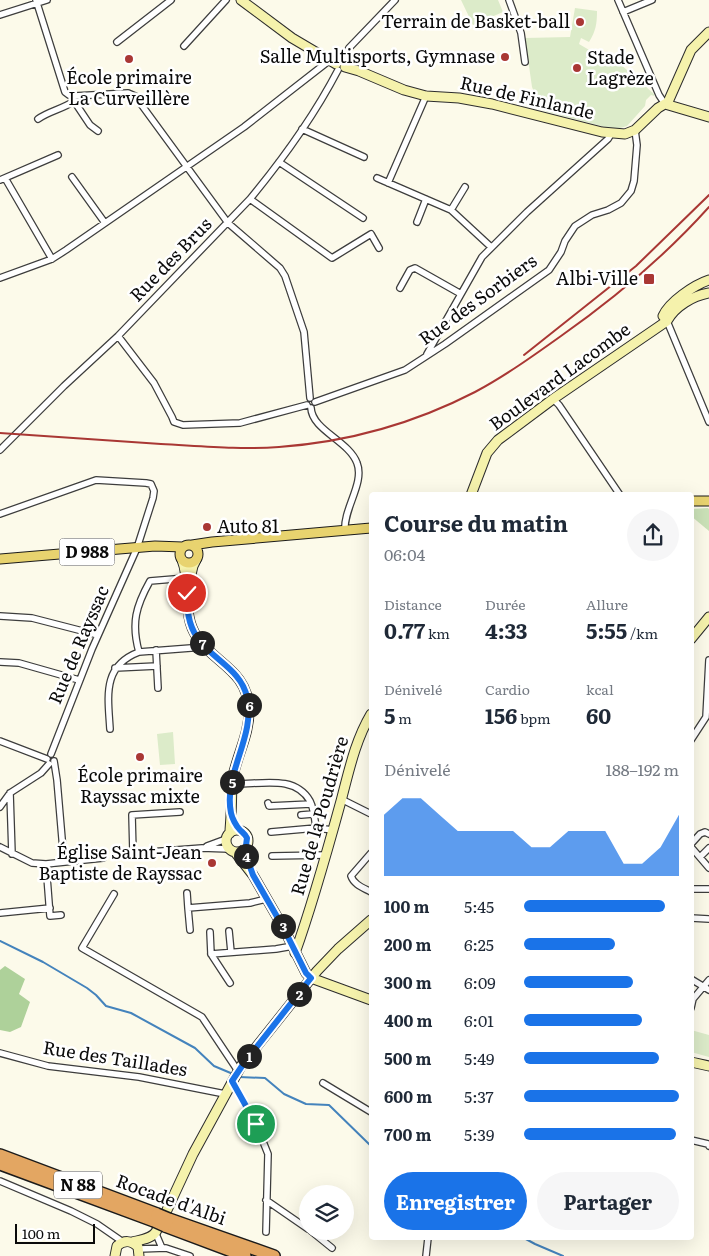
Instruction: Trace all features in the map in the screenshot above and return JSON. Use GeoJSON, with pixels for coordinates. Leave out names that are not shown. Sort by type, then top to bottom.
{"type":"FeatureCollection","features":[{"type":"Feature","properties":{"kind":"highway","name":"Rocade d'Albi"},"geometry":{"type":"LineString","coordinates":[[0,1155],[159,1224],[274,1256]]}},
{"type":"Feature","properties":{"kind":"highway","name":"Rocade d'Albi"},"geometry":{"type":"LineString","coordinates":[[0,1164],[245,1256]]}},
{"type":"Feature","properties":{"kind":"main road"},"geometry":{"type":"LineString","coordinates":[[694,502],[709,501]]}},
{"type":"Feature","properties":{"kind":"main road"},"geometry":{"type":"LineString","coordinates":[[186,552],[212,542],[369,528]]}},
{"type":"Feature","properties":{"kind":"main road","name":"D 988"},"geometry":{"type":"LineString","coordinates":[[0,559],[155,546],[186,552]]}},
{"type":"Feature","properties":{"kind":"street"},"geometry":{"type":"LineString","coordinates":[[0,15],[47,0]]}},
{"type":"Feature","properties":{"kind":"street"},"geometry":{"type":"LineString","coordinates":[[117,42],[171,0]]}},
{"type":"Feature","properties":{"kind":"street"},"geometry":{"type":"LineString","coordinates":[[184,46],[226,0]]}},
{"type":"Feature","properties":{"kind":"street","name":"Rue de Finlande"},"geometry":{"type":"LineString","coordinates":[[241,0],[292,38],[338,65],[404,90],[426,96],[459,98],[492,104],[611,134],[625,134],[635,130]]}},
{"type":"Feature","properties":{"kind":"street","name":"Rue des Brus"},"geometry":{"type":"LineString","coordinates":[[1,448],[118,336],[250,199],[302,130],[349,48],[395,0]]}},
{"type":"Feature","properties":{"kind":"street"},"geometry":{"type":"LineString","coordinates":[[509,0],[521,34],[525,62]]}},
{"type":"Feature","properties":{"kind":"street"},"geometry":{"type":"LineString","coordinates":[[618,0],[659,95],[665,104],[709,117]]}},
{"type":"Feature","properties":{"kind":"street"},"geometry":{"type":"LineString","coordinates":[[623,12],[652,0]]}},
{"type":"Feature","properties":{"kind":"street"},"geometry":{"type":"LineString","coordinates":[[36,4],[65,92],[74,99],[90,125],[98,131]]}},
{"type":"Feature","properties":{"kind":"street"},"geometry":{"type":"LineString","coordinates":[[635,130],[658,108],[665,104],[671,96],[691,50],[709,32]]}},
{"type":"Feature","properties":{"kind":"street"},"geometry":{"type":"LineString","coordinates":[[0,278],[52,259],[186,166],[338,65]]}},
{"type":"Feature","properties":{"kind":"street"},"geometry":{"type":"LineString","coordinates":[[38,119],[44,114],[64,108],[74,99],[128,93],[135,96],[233,228],[275,261],[285,276],[304,332],[313,418],[348,450],[357,463],[358,476],[349,504],[345,524],[346,531]]}},
{"type":"Feature","properties":{"kind":"street"},"geometry":{"type":"LineString","coordinates":[[388,183],[426,96]]}},
{"type":"Feature","properties":{"kind":"street"},"geometry":{"type":"LineString","coordinates":[[302,130],[364,157]]}},
{"type":"Feature","properties":{"kind":"street","name":"Rue des Sorbiers"},"geometry":{"type":"LineString","coordinates":[[118,336],[154,383],[174,422],[178,424],[240,423],[311,403],[405,370],[549,270],[575,226],[592,215],[614,208],[628,197],[634,181],[638,145],[635,130]]}},
{"type":"Feature","properties":{"kind":"street"},"geometry":{"type":"LineString","coordinates":[[427,355],[482,257],[527,212],[608,139],[611,134]]}},
{"type":"Feature","properties":{"kind":"street"},"geometry":{"type":"LineString","coordinates":[[52,259],[2,179],[58,155]]}},
{"type":"Feature","properties":{"kind":"street"},"geometry":{"type":"LineString","coordinates":[[279,162],[363,218]]}},
{"type":"Feature","properties":{"kind":"street"},"geometry":{"type":"LineString","coordinates":[[72,177],[105,223]]}},
{"type":"Feature","properties":{"kind":"street"},"geometry":{"type":"LineString","coordinates":[[377,178],[451,210],[491,247]]}},
{"type":"Feature","properties":{"kind":"street"},"geometry":{"type":"LineString","coordinates":[[451,210],[464,187]]}},
{"type":"Feature","properties":{"kind":"street"},"geometry":{"type":"LineString","coordinates":[[250,199],[332,258],[371,234],[379,248]]}},
{"type":"Feature","properties":{"kind":"street"},"geometry":{"type":"LineString","coordinates":[[417,222],[426,199]]}},
{"type":"Feature","properties":{"kind":"street"},"geometry":{"type":"LineString","coordinates":[[400,288],[410,270],[415,268],[462,294]]}},
{"type":"Feature","properties":{"kind":"street"},"geometry":{"type":"LineString","coordinates":[[709,280],[694,287],[666,309],[663,316],[667,321],[709,422]]}},
{"type":"Feature","properties":{"kind":"street","name":"Boulevard Lacombe"},"geometry":{"type":"LineString","coordinates":[[472,492],[491,447],[553,399],[667,321],[672,312],[697,296],[709,293]]}},
{"type":"Feature","properties":{"kind":"street"},"geometry":{"type":"LineString","coordinates":[[438,336],[439,340],[445,344]]}},
{"type":"Feature","properties":{"kind":"street"},"geometry":{"type":"LineString","coordinates":[[553,399],[618,492]]}},
{"type":"Feature","properties":{"kind":"street","name":"Rue de Rayssac"},"geometry":{"type":"LineString","coordinates":[[0,514],[96,480],[151,484],[154,488],[153,498],[137,548],[79,680],[50,759],[41,773],[2,799],[0,807]]}},
{"type":"Feature","properties":{"kind":"street"},"geometry":{"type":"LineString","coordinates":[[186,552],[188,612],[191,626],[204,646],[227,665],[241,682],[247,695],[249,708],[248,724],[232,782],[231,813],[226,845],[253,875]]}},
{"type":"Feature","properties":{"kind":"street"},"geometry":{"type":"LineString","coordinates":[[186,552],[193,566],[187,592]]}},
{"type":"Feature","properties":{"kind":"street"},"geometry":{"type":"LineString","coordinates":[[139,652],[135,635],[135,614],[140,598],[150,581],[186,578]]}},
{"type":"Feature","properties":{"kind":"street"},"geometry":{"type":"LineString","coordinates":[[0,616],[32,618],[98,635]]}},
{"type":"Feature","properties":{"kind":"street"},"geometry":{"type":"LineString","coordinates":[[694,636],[709,618]]}},
{"type":"Feature","properties":{"kind":"street"},"geometry":{"type":"LineString","coordinates":[[110,729],[109,686],[114,668],[124,658],[139,652],[204,646]]}},
{"type":"Feature","properties":{"kind":"street"},"geometry":{"type":"LineString","coordinates":[[156,650],[158,688]]}},
{"type":"Feature","properties":{"kind":"street"},"geometry":{"type":"LineString","coordinates":[[694,735],[706,717],[709,660]]}},
{"type":"Feature","properties":{"kind":"street"},"geometry":{"type":"LineString","coordinates":[[0,662],[19,663],[79,680]]}},
{"type":"Feature","properties":{"kind":"street"},"geometry":{"type":"LineString","coordinates":[[114,668],[157,666]]}},
{"type":"Feature","properties":{"kind":"street","name":"Rue de la Poudrière"},"geometry":{"type":"LineString","coordinates":[[294,949],[304,928],[361,732],[369,718]]}},
{"type":"Feature","properties":{"kind":"street"},"geometry":{"type":"LineString","coordinates":[[0,741],[50,759],[57,780],[64,862]]}},
{"type":"Feature","properties":{"kind":"street"},"geometry":{"type":"LineString","coordinates":[[232,782],[238,784],[284,782],[303,792],[311,804],[316,828]]}},
{"type":"Feature","properties":{"kind":"street"},"geometry":{"type":"LineString","coordinates":[[10,793],[12,854]]}},
{"type":"Feature","properties":{"kind":"street"},"geometry":{"type":"LineString","coordinates":[[341,800],[369,813]]}},
{"type":"Feature","properties":{"kind":"street"},"geometry":{"type":"LineString","coordinates":[[268,802],[269,806],[311,804]]}},
{"type":"Feature","properties":{"kind":"street"},"geometry":{"type":"LineString","coordinates":[[133,853],[132,815],[180,812]]}},
{"type":"Feature","properties":{"kind":"street"},"geometry":{"type":"LineString","coordinates":[[231,813],[240,831],[247,838],[245,853],[253,875],[306,973],[311,978],[369,999]]}},
{"type":"Feature","properties":{"kind":"street"},"geometry":{"type":"LineString","coordinates":[[301,815],[313,814]]}},
{"type":"Feature","properties":{"kind":"street"},"geometry":{"type":"LineString","coordinates":[[271,832],[316,828],[333,830]]}},
{"type":"Feature","properties":{"kind":"street"},"geometry":{"type":"LineString","coordinates":[[202,848],[240,831]]}},
{"type":"Feature","properties":{"kind":"street"},"geometry":{"type":"LineString","coordinates":[[694,842],[700,834],[705,832],[709,834]]}},
{"type":"Feature","properties":{"kind":"street"},"geometry":{"type":"LineString","coordinates":[[0,847],[32,862],[46,864],[103,858]]}},
{"type":"Feature","properties":{"kind":"street"},"geometry":{"type":"LineString","coordinates":[[119,855],[202,848],[241,852],[246,848]]}},
{"type":"Feature","properties":{"kind":"street"},"geometry":{"type":"LineString","coordinates":[[700,857],[709,848]]}},
{"type":"Feature","properties":{"kind":"street"},"geometry":{"type":"LineString","coordinates":[[694,850],[709,868]]}},
{"type":"Feature","properties":{"kind":"street"},"geometry":{"type":"LineString","coordinates":[[272,856],[326,855]]}},
{"type":"Feature","properties":{"kind":"street"},"geometry":{"type":"LineString","coordinates":[[369,855],[352,876],[357,884],[369,891]]}},
{"type":"Feature","properties":{"kind":"street"},"geometry":{"type":"LineString","coordinates":[[46,864],[50,916],[61,915]]}},
{"type":"Feature","properties":{"kind":"street"},"geometry":{"type":"LineString","coordinates":[[694,890],[709,889]]}},
{"type":"Feature","properties":{"kind":"street"},"geometry":{"type":"LineString","coordinates":[[187,893],[190,930]]}},
{"type":"Feature","properties":{"kind":"street"},"geometry":{"type":"LineString","coordinates":[[114,894],[82,948],[202,1017],[235,1076],[268,1154],[266,1232]]}},
{"type":"Feature","properties":{"kind":"street"},"geometry":{"type":"LineString","coordinates":[[188,908],[250,903],[266,899]]}},
{"type":"Feature","properties":{"kind":"street"},"geometry":{"type":"LineString","coordinates":[[0,913],[50,908]]}},
{"type":"Feature","properties":{"kind":"street"},"geometry":{"type":"LineString","coordinates":[[694,918],[709,919]]}},
{"type":"Feature","properties":{"kind":"street"},"geometry":{"type":"LineString","coordinates":[[135,1249],[159,1224],[193,1154],[235,1076],[311,978],[338,949],[369,922]]}},
{"type":"Feature","properties":{"kind":"street"},"geometry":{"type":"LineString","coordinates":[[287,935],[304,928]]}},
{"type":"Feature","properties":{"kind":"street"},"geometry":{"type":"LineString","coordinates":[[229,930],[231,952]]}},
{"type":"Feature","properties":{"kind":"street"},"geometry":{"type":"LineString","coordinates":[[210,932],[211,954],[230,983]]}},
{"type":"Feature","properties":{"kind":"street"},"geometry":{"type":"LineString","coordinates":[[211,954],[294,949]]}},
{"type":"Feature","properties":{"kind":"street"},"geometry":{"type":"LineString","coordinates":[[694,999],[709,980]]}},
{"type":"Feature","properties":{"kind":"street"},"geometry":{"type":"LineString","coordinates":[[694,982],[709,990]]}},
{"type":"Feature","properties":{"kind":"street","name":"Rue des Taillades"},"geometry":{"type":"LineString","coordinates":[[0,1053],[48,1066],[139,1077],[225,1094]]}},
{"type":"Feature","properties":{"kind":"street"},"geometry":{"type":"LineString","coordinates":[[694,1063],[709,1066]]}},
{"type":"Feature","properties":{"kind":"street"},"geometry":{"type":"LineString","coordinates":[[323,1083],[369,1111]]}},
{"type":"Feature","properties":{"kind":"street"},"geometry":{"type":"LineString","coordinates":[[694,1141],[708,1144],[709,1146]]}},
{"type":"Feature","properties":{"kind":"street"},"geometry":{"type":"LineString","coordinates":[[0,1181],[97,1224],[135,1249]]}},
{"type":"Feature","properties":{"kind":"street"},"geometry":{"type":"LineString","coordinates":[[0,1185],[71,1211]]}},
{"type":"Feature","properties":{"kind":"street"},"geometry":{"type":"LineString","coordinates":[[266,1200],[299,1223]]}},
{"type":"Feature","properties":{"kind":"street"},"geometry":{"type":"LineString","coordinates":[[159,1224],[162,1248]]}},
{"type":"Feature","properties":{"kind":"street"},"geometry":{"type":"LineString","coordinates":[[107,1232],[115,1254]]}},
{"type":"Feature","properties":{"kind":"street"},"geometry":{"type":"LineString","coordinates":[[322,1240],[332,1248]]}},
{"type":"Feature","properties":{"kind":"street"},"geometry":{"type":"LineString","coordinates":[[426,1256],[428,1240]]}},
{"type":"Feature","properties":{"kind":"street"},"geometry":{"type":"LineString","coordinates":[[115,1254],[117,1246],[135,1249],[162,1248],[190,1256]]}},
{"type":"Feature","properties":{"kind":"green space"},"geometry":{"type":"Polygon","coordinates":[[[461,0],[498,0],[503,12],[473,25],[461,0]]]}},
{"type":"Feature","properties":{"kind":"green space","name":"Stade Lagrèze"},"geometry":{"type":"Polygon","coordinates":[[[575,8],[597,11],[596,27],[589,42],[581,38],[579,44],[596,54],[598,52],[619,63],[654,94],[654,96],[651,95],[646,100],[645,106],[627,126],[617,129],[605,127],[544,111],[542,105],[539,104],[532,87],[525,38],[570,37],[575,8]]]}},
{"type":"Feature","properties":{"kind":"green space"},"geometry":{"type":"Polygon","coordinates":[[[694,509],[709,509],[709,531],[694,518],[694,509]]]}},
{"type":"Feature","properties":{"kind":"green space"},"geometry":{"type":"Polygon","coordinates":[[[173,732],[175,764],[160,765],[157,734],[173,732]]]}},
{"type":"Feature","properties":{"kind":"green space"},"geometry":{"type":"Polygon","coordinates":[[[5,966],[25,979],[19,994],[30,1002],[21,1027],[10,1032],[0,1030],[0,970],[5,966]]]}},
{"type":"Feature","properties":{"kind":"green space"},"geometry":{"type":"Polygon","coordinates":[[[694,1031],[709,1035],[709,1057],[694,1053],[694,1031]]]}},
{"type":"Feature","properties":{"kind":"waterway"},"geometry":{"type":"LineString","coordinates":[[0,941],[43,962],[87,988],[106,1006],[131,1013],[195,1048],[214,1066],[233,1074]]}},
{"type":"Feature","properties":{"kind":"waterway"},"geometry":{"type":"LineString","coordinates":[[239,1077],[265,1078],[284,1094],[306,1104],[329,1105],[369,1144]]}},
{"type":"Feature","properties":{"kind":"waterway"},"geometry":{"type":"LineString","coordinates":[[528,1240],[563,1256]]}},
{"type":"Feature","properties":{"kind":"railway"},"geometry":{"type":"LineString","coordinates":[[524,355],[636,266],[709,195]]}},
{"type":"Feature","properties":{"kind":"railway"},"geometry":{"type":"LineString","coordinates":[[0,433],[205,447],[264,448],[330,441],[405,422],[475,392],[508,373],[540,351],[601,307],[639,276],[709,207]]}},
{"type":"Feature","properties":{"kind":"place","name":"Terrain de Basket-ball"},"geometry":{"type":"Point","coordinates":[580,22]}},
{"type":"Feature","properties":{"kind":"place","name":"Salle Multisports, Gymnase"},"geometry":{"type":"Point","coordinates":[505,57]}},
{"type":"Feature","properties":{"kind":"place","name":"École primaire La Curveillère"},"geometry":{"type":"Point","coordinates":[129,59]}},
{"type":"Feature","properties":{"kind":"place","name":"Stade Lagrèze"},"geometry":{"type":"Point","coordinates":[577,68]}},
{"type":"Feature","properties":{"kind":"place","name":"Albi-Ville"},"geometry":{"type":"Point","coordinates":[649,279]}},
{"type":"Feature","properties":{"kind":"place","name":"Auto 81"},"geometry":{"type":"Point","coordinates":[207,527]}},
{"type":"Feature","properties":{"kind":"place","name":"École primaire Rayssac mixte"},"geometry":{"type":"Point","coordinates":[140,757]}},
{"type":"Feature","properties":{"kind":"place","name":"Église Saint-Jean Baptiste de Rayssac"},"geometry":{"type":"Point","coordinates":[212,863]}},
{"type":"Feature","properties":{"kind":"route"},"geometry":{"type":"LineString","coordinates":[[187,593],[188,612],[191,626],[196,636],[204,646],[227,665],[241,682],[247,695],[249,708],[248,724],[233,775],[231,813],[240,831],[246,835],[248,842],[245,853],[254,877],[283,927],[306,973],[311,978],[232,1081],[256,1124]]}}]}
